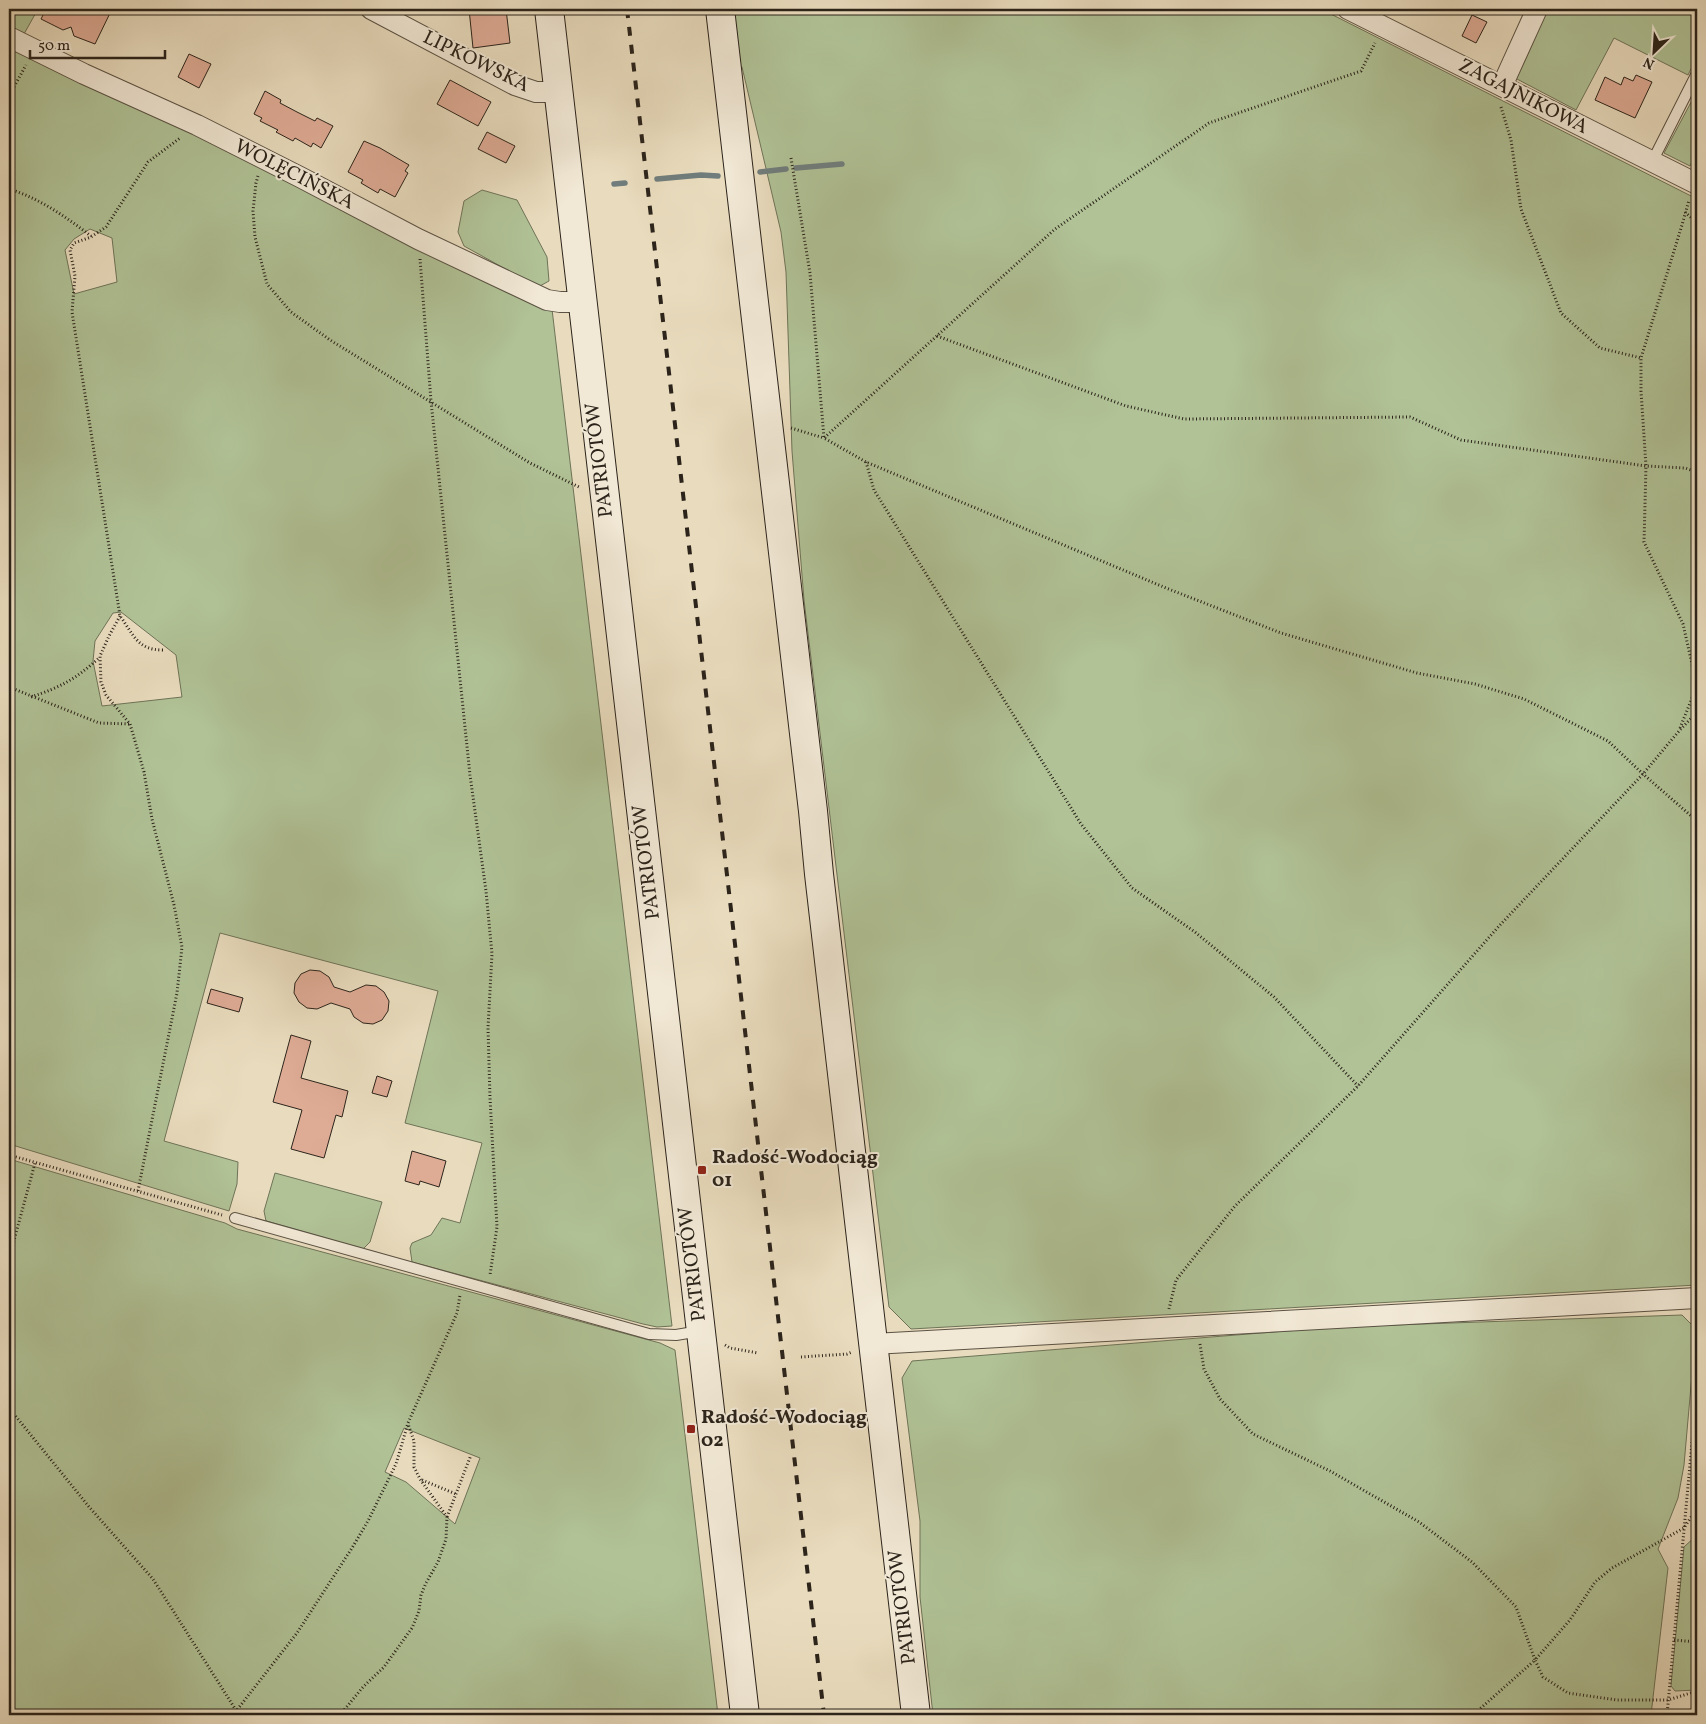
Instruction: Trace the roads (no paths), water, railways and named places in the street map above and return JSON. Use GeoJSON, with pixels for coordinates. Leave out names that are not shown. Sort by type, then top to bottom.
{"type":"FeatureCollection","features":[{"type":"Feature","properties":{"kind":"main road","name":"PATRIOTÓW"},"geometry":{"type":"LineString","coordinates":[[549,9],[745,1715]]}},
{"type":"Feature","properties":{"kind":"main road","name":"PATRIOTÓW"},"geometry":{"type":"LineString","coordinates":[[720,9],[814,811],[916,1715]]}},
{"type":"Feature","properties":{"kind":"street","name":"LIPKOWSKA"},"geometry":{"type":"LineString","coordinates":[[370,9],[515,85],[536,92],[558,92]]}},
{"type":"Feature","properties":{"kind":"street","name":"ZAGAJNIKOWA"},"geometry":{"type":"LineString","coordinates":[[1348,9],[1695,183]]}},
{"type":"Feature","properties":{"kind":"street"},"geometry":{"type":"LineString","coordinates":[[1502,86],[1537,9]]}},
{"type":"Feature","properties":{"kind":"street","name":"WOLĘCIŃSKA"},"geometry":{"type":"LineString","coordinates":[[9,36],[84,74],[197,125],[418,240],[547,300],[582,302]]}},
{"type":"Feature","properties":{"kind":"street"},"geometry":{"type":"LineString","coordinates":[[873,1344],[1697,1298]]}},
{"type":"Feature","properties":{"kind":"lane"},"geometry":{"type":"LineString","coordinates":[[1652,162],[1697,73]]}},
{"type":"Feature","properties":{"kind":"lane"},"geometry":{"type":"LineString","coordinates":[[235,1218],[649,1334],[676,1335],[701,1331]]}},
{"type":"Feature","properties":{"kind":"waterway"},"geometry":{"type":"LineString","coordinates":[[796,168],[842,164]]}},
{"type":"Feature","properties":{"kind":"waterway"},"geometry":{"type":"LineString","coordinates":[[760,172],[786,169]]}},
{"type":"Feature","properties":{"kind":"waterway"},"geometry":{"type":"LineString","coordinates":[[657,179],[701,175],[718,176]]}},
{"type":"Feature","properties":{"kind":"waterway"},"geometry":{"type":"LineString","coordinates":[[614,184],[625,183]]}},
{"type":"Feature","properties":{"kind":"railway"},"geometry":{"type":"LineString","coordinates":[[627,9],[824,1715]]}},
{"type":"Feature","properties":{"kind":"place","name":"Radość-Wodociąg 01"},"geometry":{"type":"Point","coordinates":[702,1170]}},
{"type":"Feature","properties":{"kind":"place","name":"Radość-Wodociąg 02"},"geometry":{"type":"Point","coordinates":[691,1429]}}]}
